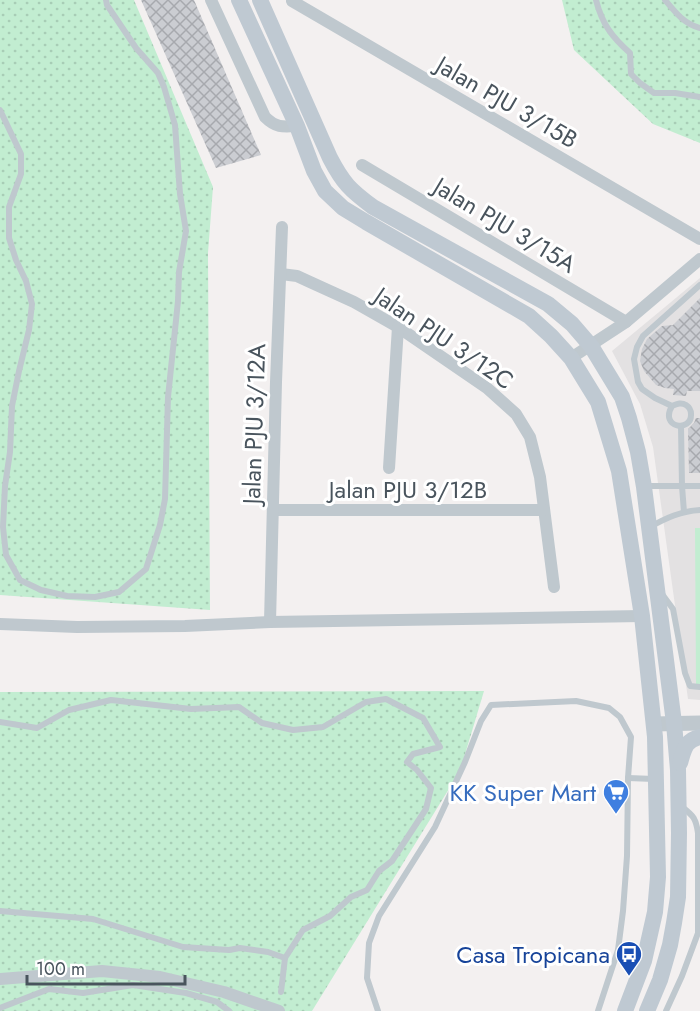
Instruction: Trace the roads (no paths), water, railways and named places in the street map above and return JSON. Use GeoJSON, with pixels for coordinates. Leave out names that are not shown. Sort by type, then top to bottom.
{"type":"FeatureCollection","features":[{"type":"Feature","properties":{"kind":"main road"},"geometry":{"type":"LineString","coordinates":[[239,0],[297,126],[314,171],[325,191],[343,208],[529,316],[571,358],[598,402],[619,471],[642,616],[655,731],[658,877],[655,912],[645,961],[625,1011]]}},
{"type":"Feature","properties":{"kind":"main road"},"geometry":{"type":"LineString","coordinates":[[260,0],[330,158],[348,187],[373,207],[548,304],[572,324],[591,346],[622,397],[638,452],[644,486],[678,770],[678,897],[667,980],[647,1011]]}},
{"type":"Feature","properties":{"kind":"main road"},"geometry":{"type":"LineString","coordinates":[[678,770],[685,747],[691,739],[700,736]]}},
{"type":"Feature","properties":{"kind":"street"},"geometry":{"type":"LineString","coordinates":[[211,0],[265,117],[272,124],[279,126],[297,126]]}},
{"type":"Feature","properties":{"kind":"street","name":"Jalan PJU 3/15B"},"geometry":{"type":"LineString","coordinates":[[292,1],[700,239]]}},
{"type":"Feature","properties":{"kind":"street","name":"Jalan PJU 3/15A"},"geometry":{"type":"LineString","coordinates":[[362,165],[626,322]]}},
{"type":"Feature","properties":{"kind":"street","name":"Jalan PJU 3/12A"},"geometry":{"type":"LineString","coordinates":[[270,622],[282,226]]}},
{"type":"Feature","properties":{"kind":"street"},"geometry":{"type":"LineString","coordinates":[[571,358],[626,322],[700,259]]}},
{"type":"Feature","properties":{"kind":"street","name":"Jalan PJU 3/12C"},"geometry":{"type":"LineString","coordinates":[[281,274],[297,276],[354,302],[398,327],[487,388],[516,414],[530,437],[540,477],[554,587]]}},
{"type":"Feature","properties":{"kind":"street"},"geometry":{"type":"LineString","coordinates":[[389,468],[398,327]]}},
{"type":"Feature","properties":{"kind":"street","name":"Jalan PJU 3/12B"},"geometry":{"type":"LineString","coordinates":[[273,510],[544,510]]}},
{"type":"Feature","properties":{"kind":"street"},"geometry":{"type":"LineString","coordinates":[[0,624],[77,627],[185,626],[270,622],[642,616]]}},
{"type":"Feature","properties":{"kind":"street"},"geometry":{"type":"LineString","coordinates":[[655,731],[700,723]]}},
{"type":"Feature","properties":{"kind":"street"},"geometry":{"type":"LineString","coordinates":[[674,729],[700,736]]}},
{"type":"Feature","properties":{"kind":"street"},"geometry":{"type":"LineString","coordinates":[[0,979],[102,971],[160,977],[224,992],[279,1011]]}},
{"type":"Feature","properties":{"kind":"lane"},"geometry":{"type":"LineString","coordinates":[[0,110],[21,154],[21,174],[9,207],[9,238],[26,281],[32,304],[29,330],[12,406],[3,517],[6,555],[20,580],[41,590],[67,596],[95,597],[119,592],[146,569],[160,525],[165,499],[168,397],[179,272],[186,231],[180,194],[175,125],[164,87],[158,74],[125,33],[106,0]]}},
{"type":"Feature","properties":{"kind":"lane"},"geometry":{"type":"LineString","coordinates":[[596,0],[605,26],[630,52],[631,74],[640,83],[654,93],[675,93],[700,97]]}},
{"type":"Feature","properties":{"kind":"lane"},"geometry":{"type":"LineString","coordinates":[[665,0],[680,18],[700,28]]}},
{"type":"Feature","properties":{"kind":"lane"},"geometry":{"type":"LineString","coordinates":[[672,406],[642,389],[638,382],[634,359],[643,336],[700,285]]}},
{"type":"Feature","properties":{"kind":"lane"},"geometry":{"type":"LineString","coordinates":[[678,403],[686,405],[691,417],[688,423],[681,426],[674,425],[669,420],[668,412],[672,406],[678,403]]}},
{"type":"Feature","properties":{"kind":"lane"},"geometry":{"type":"LineString","coordinates":[[681,426],[684,512]]}},
{"type":"Feature","properties":{"kind":"lane"},"geometry":{"type":"LineString","coordinates":[[644,486],[700,486]]}},
{"type":"Feature","properties":{"kind":"lane"},"geometry":{"type":"LineString","coordinates":[[650,528],[684,512],[700,510]]}},
{"type":"Feature","properties":{"kind":"lane"},"geometry":{"type":"LineString","coordinates":[[657,588],[673,609],[685,673],[690,686],[700,687]]}},
{"type":"Feature","properties":{"kind":"lane"},"geometry":{"type":"LineString","coordinates":[[0,722],[37,728],[69,710],[111,700],[191,709],[239,707],[262,723],[293,730],[323,727],[366,702],[386,699],[423,718],[440,747],[413,754],[407,762],[417,770],[431,788],[426,809],[392,861],[379,871],[367,890],[351,897],[330,916],[303,930],[285,958],[280,992]]}},
{"type":"Feature","properties":{"kind":"lane"},"geometry":{"type":"LineString","coordinates":[[378,1011],[367,978],[369,943],[380,916],[435,827],[481,721],[491,705],[576,701],[609,708],[620,717],[631,737],[627,855],[618,950],[598,1011]]}},
{"type":"Feature","properties":{"kind":"lane"},"geometry":{"type":"LineString","coordinates":[[628,778],[656,779]]}},
{"type":"Feature","properties":{"kind":"lane"},"geometry":{"type":"LineString","coordinates":[[666,1011],[698,933],[698,833],[696,821],[691,813],[679,805]]}},
{"type":"Feature","properties":{"kind":"lane"},"geometry":{"type":"LineString","coordinates":[[0,911],[93,919],[183,947],[229,950],[240,948],[268,952],[285,958]]}},
{"type":"Feature","properties":{"kind":"lane"},"geometry":{"type":"LineString","coordinates":[[618,950],[645,961]]}},
{"type":"Feature","properties":{"kind":"lane"},"geometry":{"type":"LineString","coordinates":[[667,980],[682,976]]}},
{"type":"Feature","properties":{"kind":"lane"},"geometry":{"type":"LineString","coordinates":[[0,1008],[49,989],[82,993],[133,985],[186,993],[217,1002],[229,1011]]}},
{"type":"Feature","properties":{"kind":"place","name":"KK Super Mart"},"geometry":{"type":"Point","coordinates":[616,815]}},
{"type":"Feature","properties":{"kind":"place","name":"Casa Tropicana"},"geometry":{"type":"Point","coordinates":[629,977]}}]}
